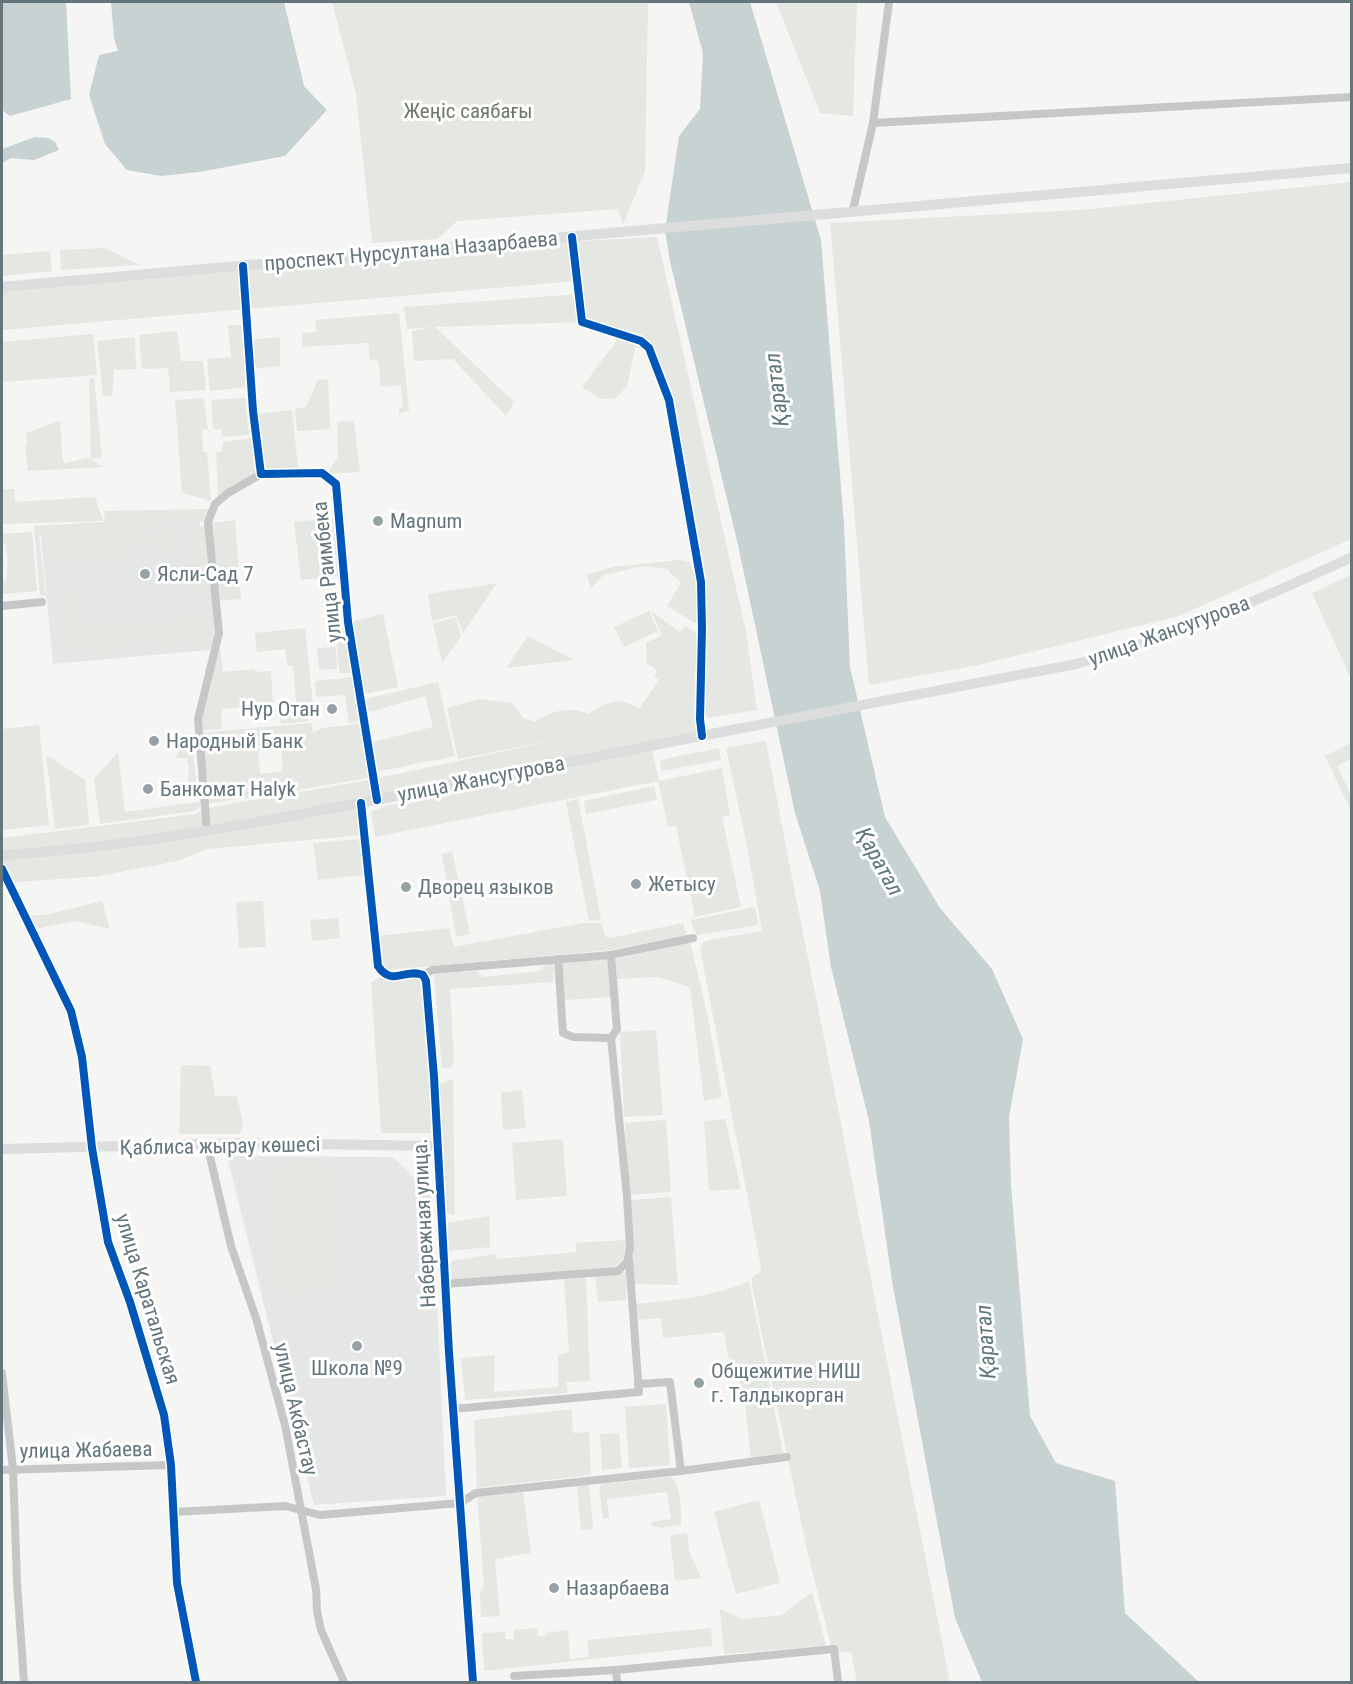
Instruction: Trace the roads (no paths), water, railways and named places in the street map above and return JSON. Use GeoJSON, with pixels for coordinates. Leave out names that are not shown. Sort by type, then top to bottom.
{"type":"FeatureCollection","features":[{"type":"Feature","properties":{"kind":"main road","name":"проспект Нурсултана Назарбаева"},"geometry":{"type":"LineString","coordinates":[[2,287],[573,237],[828,212],[1352,168]]}},
{"type":"Feature","properties":{"kind":"main road","name":"улица Жансугурова"},"geometry":{"type":"LineString","coordinates":[[2,855],[96,848],[207,831],[1076,664],[1133,648],[1275,593],[1352,558]]}},
{"type":"Feature","properties":{"kind":"main road"},"geometry":{"type":"LineString","coordinates":[[361,803],[378,966],[384,974],[392,977],[416,973],[423,975]]}},
{"type":"Feature","properties":{"kind":"main road","name":"Набережная улица."},"geometry":{"type":"LineString","coordinates":[[423,975],[426,981],[434,1077],[453,1409],[473,1683]]}},
{"type":"Feature","properties":{"kind":"main road","name":"Қаблиса жырау көшесі"},"geometry":{"type":"LineString","coordinates":[[2,1149],[207,1144],[438,1146]]}},
{"type":"Feature","properties":{"kind":"main road","name":"улица Каратальская"},"geometry":{"type":"LineString","coordinates":[[93,1148],[108,1242],[130,1302],[164,1415],[171,1465],[177,1583],[196,1683]]}},
{"type":"Feature","properties":{"kind":"street"},"geometry":{"type":"LineString","coordinates":[[854,210],[873,123],[889,2]]}},
{"type":"Feature","properties":{"kind":"street"},"geometry":{"type":"LineString","coordinates":[[873,123],[1352,97]]}},
{"type":"Feature","properties":{"kind":"street"},"geometry":{"type":"LineString","coordinates":[[573,237],[582,322],[641,341],[649,348],[669,400],[701,582],[700,719],[702,736]]}},
{"type":"Feature","properties":{"kind":"street"},"geometry":{"type":"LineString","coordinates":[[207,831],[198,719],[219,633],[208,522],[215,504],[228,493],[261,474],[253,411],[243,266]]}},
{"type":"Feature","properties":{"kind":"street","name":"улица Раимбека"},"geometry":{"type":"LineString","coordinates":[[261,474],[322,473],[336,484],[348,622],[377,800]]}},
{"type":"Feature","properties":{"kind":"street"},"geometry":{"type":"LineString","coordinates":[[2,606],[42,602]]}},
{"type":"Feature","properties":{"kind":"street","name":"улица Каратальская"},"geometry":{"type":"LineString","coordinates":[[2,869],[71,1011],[82,1057],[93,1148]]}},
{"type":"Feature","properties":{"kind":"street"},"geometry":{"type":"LineString","coordinates":[[423,975],[432,970],[611,955],[693,938]]}},
{"type":"Feature","properties":{"kind":"street"},"geometry":{"type":"LineString","coordinates":[[445,1284],[618,1270],[627,1262],[630,1248],[627,1197],[611,1038],[617,1029],[611,955]]}},
{"type":"Feature","properties":{"kind":"street"},"geometry":{"type":"LineString","coordinates":[[558,959],[563,1033],[573,1037],[611,1038]]}},
{"type":"Feature","properties":{"kind":"street","name":"улица Акбастау"},"geometry":{"type":"LineString","coordinates":[[207,1144],[231,1246],[256,1318],[285,1425],[316,1589],[321,1630],[344,1683]]}},
{"type":"Feature","properties":{"kind":"street"},"geometry":{"type":"LineString","coordinates":[[453,1409],[639,1392],[628,1255]]}},
{"type":"Feature","properties":{"kind":"street"},"geometry":{"type":"LineString","coordinates":[[2,1373],[13,1469],[16,1582],[24,1683]]}},
{"type":"Feature","properties":{"kind":"street"},"geometry":{"type":"LineString","coordinates":[[638,1384],[670,1382],[681,1471]]}},
{"type":"Feature","properties":{"kind":"street"},"geometry":{"type":"LineString","coordinates":[[174,1512],[285,1506],[320,1515],[460,1503],[476,1493],[787,1457]]}},
{"type":"Feature","properties":{"kind":"street","name":"улица Жабаева"},"geometry":{"type":"LineString","coordinates":[[2,1470],[171,1465]]}},
{"type":"Feature","properties":{"kind":"street"},"geometry":{"type":"LineString","coordinates":[[514,1676],[616,1670],[834,1649],[838,1683]]}},
{"type":"Feature","properties":{"kind":"street"},"geometry":{"type":"LineString","coordinates":[[616,1670],[617,1683]]}},
{"type":"Feature","properties":{"kind":"water"},"geometry":{"type":"Polygon","coordinates":[[[2,2],[66,2],[71,99],[10,116],[2,110],[2,2]]]}},
{"type":"Feature","properties":{"kind":"water"},"geometry":{"type":"Polygon","coordinates":[[[111,2],[284,2],[304,86],[327,110],[285,156],[199,172],[161,176],[127,170],[105,144],[89,95],[99,55],[118,51],[114,38],[111,2]]]}},
{"type":"Feature","properties":{"kind":"water","name":"Қаратал"},"geometry":{"type":"Polygon","coordinates":[[[689,2],[750,2],[821,240],[844,524],[850,667],[885,817],[940,908],[992,969],[1023,1039],[1009,1117],[1011,1185],[1030,1416],[1056,1463],[1115,1481],[1125,1613],[1199,1682],[982,1682],[955,1618],[892,1281],[869,1121],[831,967],[820,891],[795,813],[738,545],[670,261],[665,230],[679,136],[700,109],[703,53],[689,2]]]}},
{"type":"Feature","properties":{"kind":"water"},"geometry":{"type":"Polygon","coordinates":[[[35,137],[48,138],[55,142],[59,150],[34,160],[11,158],[2,163],[2,149],[35,137]]]}},
{"type":"Feature","properties":{"kind":"place","name":"Magnum"},"geometry":{"type":"Point","coordinates":[378,521]}},
{"type":"Feature","properties":{"kind":"place","name":"Ясли-Сад 7"},"geometry":{"type":"Point","coordinates":[145,574]}},
{"type":"Feature","properties":{"kind":"place","name":"Нур Отан"},"geometry":{"type":"Point","coordinates":[332,709]}},
{"type":"Feature","properties":{"kind":"place","name":"Народный Банк"},"geometry":{"type":"Point","coordinates":[154,741]}},
{"type":"Feature","properties":{"kind":"place","name":"Банкомат Halyk"},"geometry":{"type":"Point","coordinates":[148,789]}},
{"type":"Feature","properties":{"kind":"place","name":"Жетысу"},"geometry":{"type":"Point","coordinates":[636,884]}},
{"type":"Feature","properties":{"kind":"place","name":"Дворец языков"},"geometry":{"type":"Point","coordinates":[406,887]}},
{"type":"Feature","properties":{"kind":"place","name":"Школа №9"},"geometry":{"type":"Point","coordinates":[357,1346]}},
{"type":"Feature","properties":{"kind":"place","name":"Общежитие НИШ г. Талдыкорган"},"geometry":{"type":"Point","coordinates":[699,1383]}},
{"type":"Feature","properties":{"kind":"place","name":"Назарбаева"},"geometry":{"type":"Point","coordinates":[554,1588]}},
{"type":"Feature","properties":{"kind":"park label","name":"Жеңіс саябағы"},"geometry":{"type":"Point","coordinates":[468,111]}}]}
